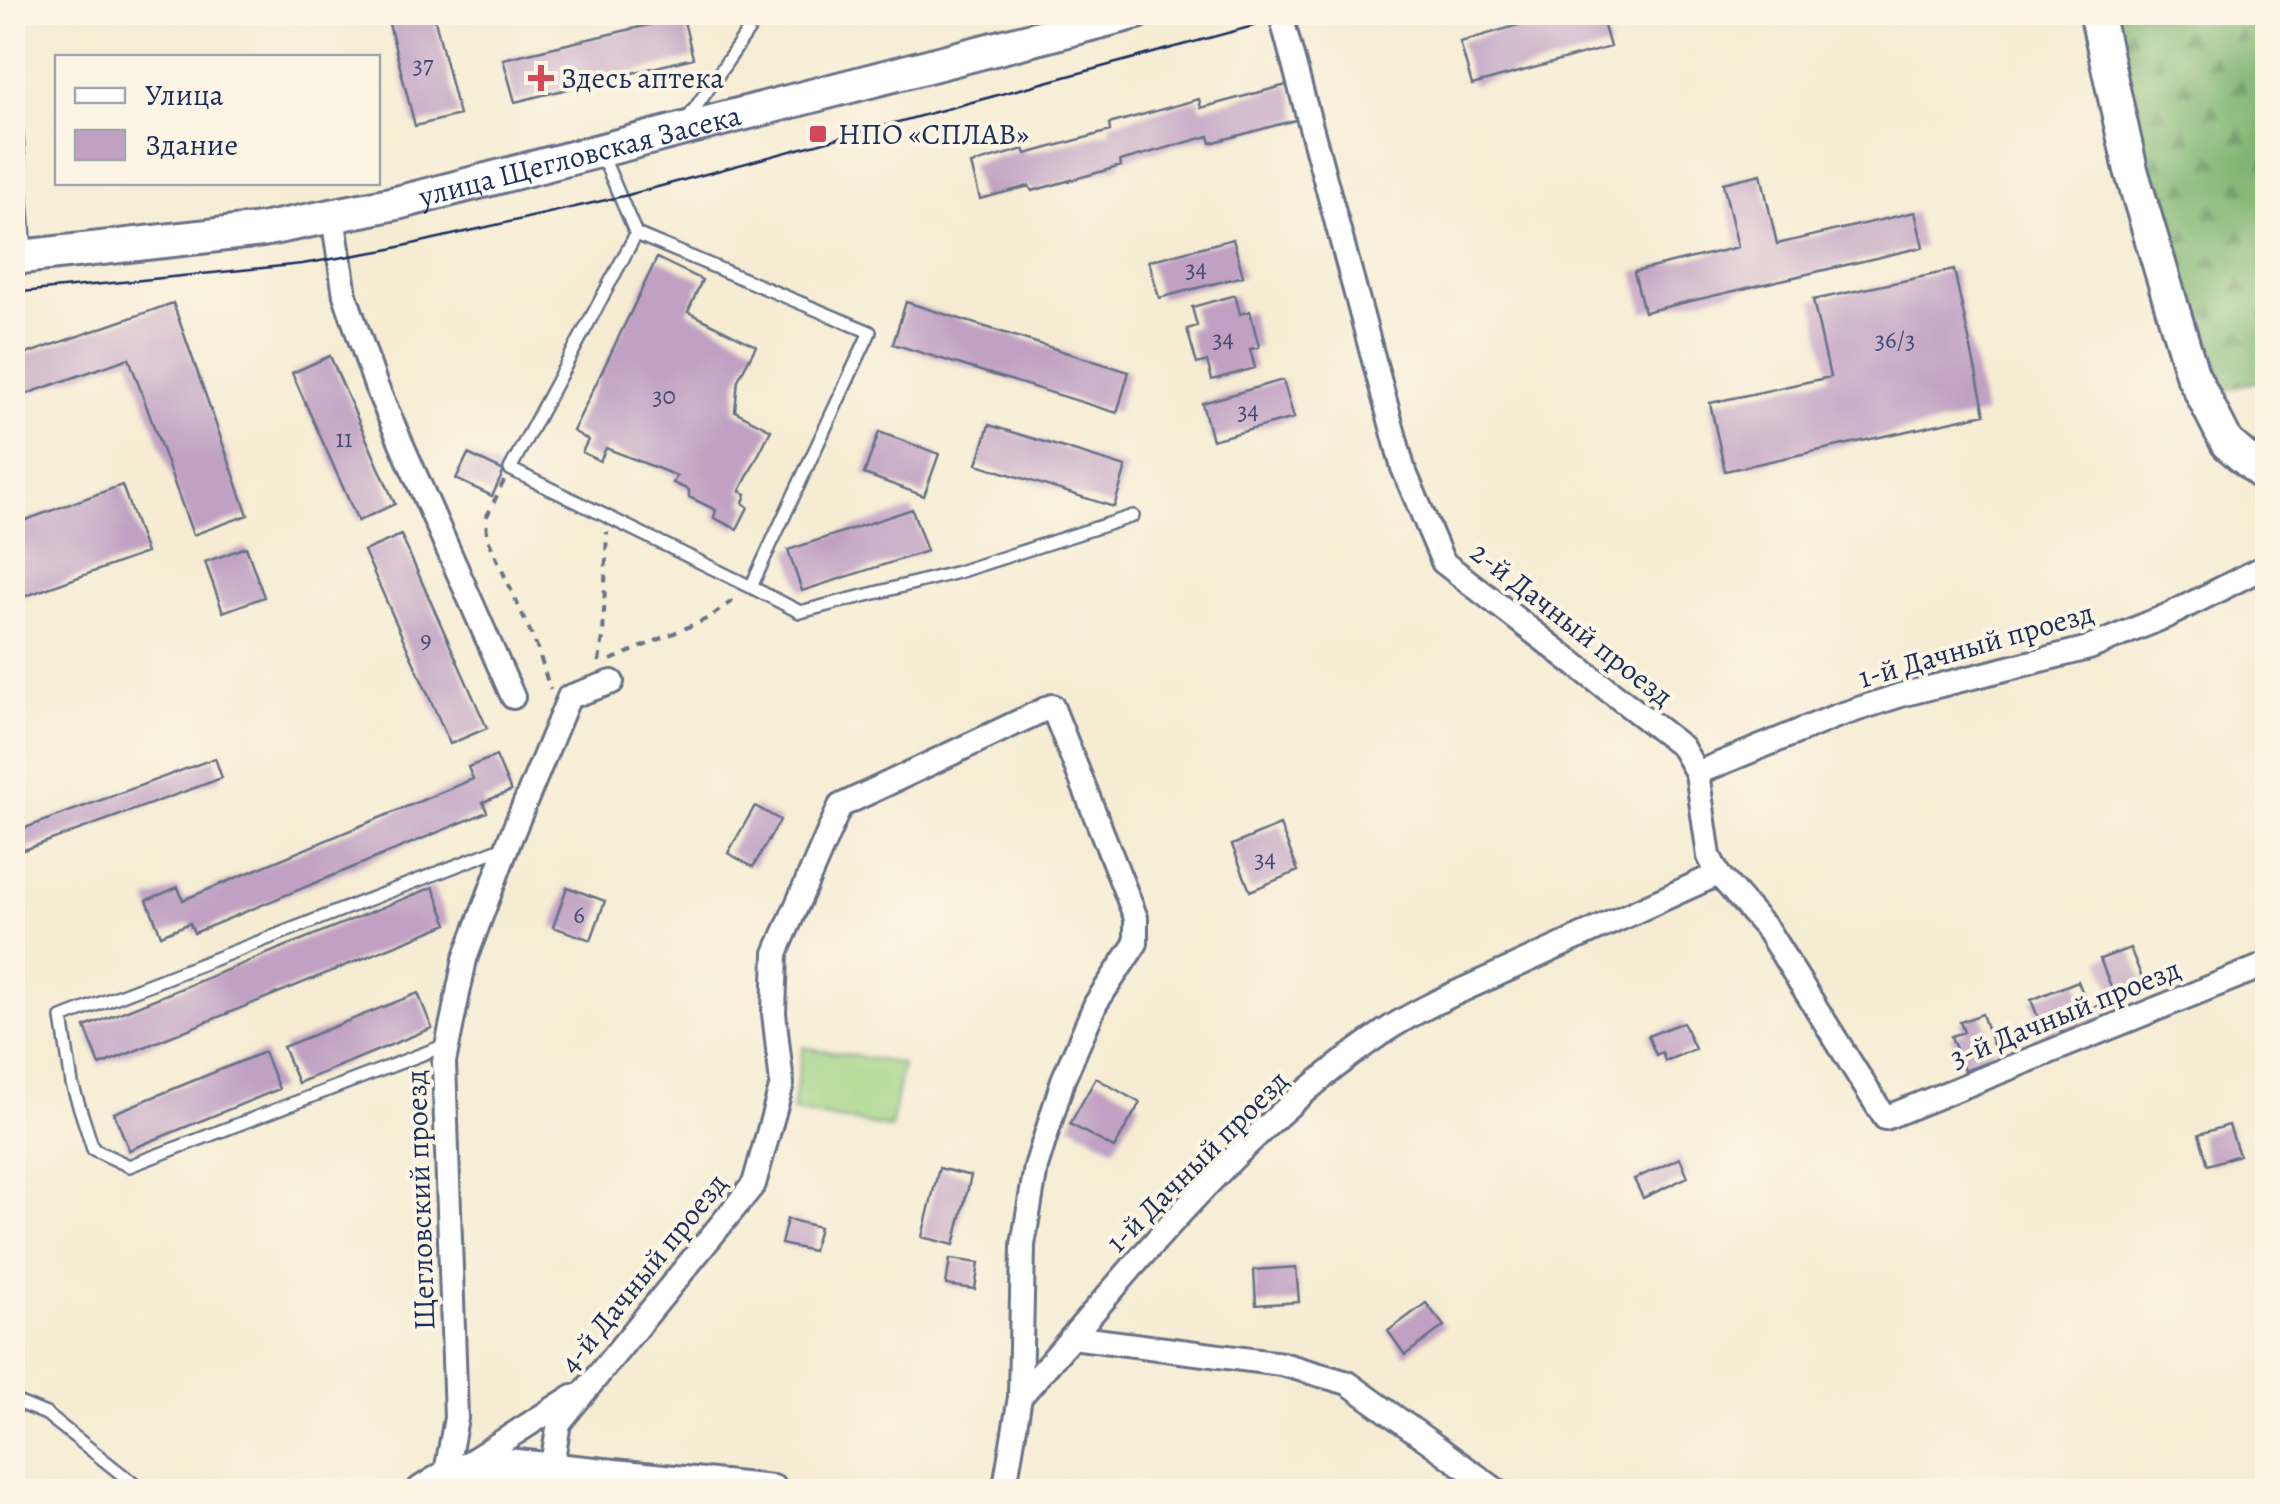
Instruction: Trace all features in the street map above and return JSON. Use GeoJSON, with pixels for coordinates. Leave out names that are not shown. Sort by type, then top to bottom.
{"type":"FeatureCollection","features":[{"type":"Feature","properties":{"kind":"street","name":"улица Щегловская Засека"},"geometry":{"type":"LineString","coordinates":[[20,257],[224,235],[332,217],[1137,12]]}},
{"type":"Feature","properties":{"kind":"street","name":"2-й Дачный проезд"},"geometry":{"type":"LineString","coordinates":[[1280,12],[1403,468],[1443,562],[1682,747],[1698,773]]}},
{"type":"Feature","properties":{"kind":"street"},"geometry":{"type":"LineString","coordinates":[[2096,12],[2131,170],[2192,374],[2227,443],[2268,478]]}},
{"type":"Feature","properties":{"kind":"street"},"geometry":{"type":"LineString","coordinates":[[332,217],[348,308],[376,386],[513,697]]}},
{"type":"Feature","properties":{"kind":"street","name":"1-й Дачный проезд"},"geometry":{"type":"LineString","coordinates":[[1698,773],[1834,717],[1901,695],[2088,648],[2169,615],[2268,565]]}},
{"type":"Feature","properties":{"kind":"street","name":"Щегловский проезд"},"geometry":{"type":"LineString","coordinates":[[434,1485],[456,1418],[444,1062],[465,959],[569,698],[612,682]]}},
{"type":"Feature","properties":{"kind":"street","name":"4-й Дачный проезд"},"geometry":{"type":"LineString","coordinates":[[551,1470],[559,1423],[754,1184],[782,1084],[774,1013],[776,953],[840,806],[1052,706],[1136,918],[1136,943],[1096,1003],[1063,1080],[1036,1167],[1023,1246],[1020,1397],[1004,1492]]}},
{"type":"Feature","properties":{"kind":"street"},"geometry":{"type":"LineString","coordinates":[[1698,773],[1709,856],[1718,874]]}},
{"type":"Feature","properties":{"kind":"street","name":"1-й Дачный проезд"},"geometry":{"type":"LineString","coordinates":[[1020,1397],[1172,1223],[1241,1151],[1324,1076],[1384,1032],[1431,1004],[1718,874]]}},
{"type":"Feature","properties":{"kind":"street","name":"3-й Дачный проезд"},"geometry":{"type":"LineString","coordinates":[[1718,874],[1768,932],[1885,1118],[2268,964]]}},
{"type":"Feature","properties":{"kind":"street"},"geometry":{"type":"LineString","coordinates":[[1072,1337],[1282,1364],[1348,1383],[1499,1492]]}},
{"type":"Feature","properties":{"kind":"street"},"geometry":{"type":"LineString","coordinates":[[434,1485],[588,1386]]}},
{"type":"Feature","properties":{"kind":"street"},"geometry":{"type":"LineString","coordinates":[[434,1485],[496,1464],[772,1492]]}},
{"type":"Feature","properties":{"kind":"lane"},"geometry":{"type":"LineString","coordinates":[[679,131],[761,12]]}},
{"type":"Feature","properties":{"kind":"lane"},"geometry":{"type":"LineString","coordinates":[[12,76],[20,257]]}},
{"type":"Feature","properties":{"kind":"lane"},"geometry":{"type":"LineString","coordinates":[[600,151],[636,234],[870,332],[751,588]]}},
{"type":"Feature","properties":{"kind":"lane"},"geometry":{"type":"LineString","coordinates":[[636,234],[510,470],[800,612],[958,572],[1134,516]]}},
{"type":"Feature","properties":{"kind":"lane"},"geometry":{"type":"LineString","coordinates":[[448,1044],[129,1166],[93,1150],[72,1084],[62,1018],[507,846]]}},
{"type":"Feature","properties":{"kind":"lane"},"geometry":{"type":"LineString","coordinates":[[12,1400],[46,1414],[144,1492]]}},
{"type":"Feature","properties":{"kind":"path"},"geometry":{"type":"LineString","coordinates":[[510,470],[486,518],[487,537],[538,649],[557,724]]}},
{"type":"Feature","properties":{"kind":"path"},"geometry":{"type":"LineString","coordinates":[[608,518],[604,637],[598,668],[709,618],[751,588]]}},
{"type":"Feature","properties":{"kind":"green space"},"geometry":{"type":"Polygon","coordinates":[[[2108,13],[2267,13],[2267,378],[2221,392],[2204,366],[2144,166],[2108,13]]]}},
{"type":"Feature","properties":{"kind":"green space"},"geometry":{"type":"Polygon","coordinates":[[[803,1047],[902,1064],[891,1128],[792,1111],[803,1047]]]}},
{"type":"Feature","properties":{"kind":"building"},"geometry":{"type":"Polygon","coordinates":[[[386,12],[433,12],[459,115],[415,126],[386,12]]]}},
{"type":"Feature","properties":{"kind":"building"},"geometry":{"type":"Polygon","coordinates":[[[1563,12],[1600,12],[1610,47],[1472,85],[1460,42],[1563,12]]]}},
{"type":"Feature","properties":{"kind":"building"},"geometry":{"type":"Polygon","coordinates":[[[683,17],[693,58],[515,102],[503,59],[683,17]]]}},
{"type":"Feature","properties":{"kind":"building"},"geometry":{"type":"Polygon","coordinates":[[[1290,84],[1299,119],[1211,143],[1209,136],[1032,191],[1029,186],[980,199],[971,164],[1110,131],[1109,124],[1199,99],[1201,108],[1290,84]]]}},
{"type":"Feature","properties":{"kind":"building"},"geometry":{"type":"Polygon","coordinates":[[[1761,174],[1777,244],[1915,212],[1923,247],[1644,312],[1634,272],[1738,247],[1723,183],[1761,174]]]}},
{"type":"Feature","properties":{"kind":"building"},"geometry":{"type":"Polygon","coordinates":[[[1233,239],[1243,276],[1159,298],[1149,261],[1233,239]]]}},
{"type":"Feature","properties":{"kind":"building"},"geometry":{"type":"Polygon","coordinates":[[[657,258],[702,280],[688,312],[756,346],[738,380],[735,411],[771,430],[740,491],[746,494],[743,503],[748,507],[737,529],[714,518],[716,510],[689,497],[689,490],[673,483],[677,476],[606,448],[600,461],[582,452],[588,440],[573,431],[657,258]]]}},
{"type":"Feature","properties":{"kind":"building"},"geometry":{"type":"Polygon","coordinates":[[[1954,270],[1985,414],[1725,471],[1710,403],[1830,377],[1813,300],[1954,270]]]}},
{"type":"Feature","properties":{"kind":"building"},"geometry":{"type":"Polygon","coordinates":[[[1235,295],[1240,314],[1250,311],[1259,347],[1250,349],[1255,368],[1212,380],[1207,361],[1197,364],[1187,329],[1197,326],[1192,307],[1235,295]]]}},
{"type":"Feature","properties":{"kind":"building"},"geometry":{"type":"Polygon","coordinates":[[[906,302],[1129,372],[1117,413],[893,344],[906,302]]]}},
{"type":"Feature","properties":{"kind":"building"},"geometry":{"type":"Polygon","coordinates":[[[173,303],[248,515],[193,535],[129,358],[12,399],[12,359],[173,303]]]}},
{"type":"Feature","properties":{"kind":"building"},"geometry":{"type":"Polygon","coordinates":[[[330,356],[395,504],[358,521],[292,373],[330,356]]]}},
{"type":"Feature","properties":{"kind":"building"},"geometry":{"type":"Polygon","coordinates":[[[1283,380],[1294,418],[1212,440],[1202,403],[1283,380]]]}},
{"type":"Feature","properties":{"kind":"building"},"geometry":{"type":"Polygon","coordinates":[[[989,425],[1126,467],[1114,507],[977,464],[989,425]]]}},
{"type":"Feature","properties":{"kind":"building"},"geometry":{"type":"Polygon","coordinates":[[[879,432],[939,454],[924,496],[864,474],[879,432]]]}},
{"type":"Feature","properties":{"kind":"building"},"geometry":{"type":"Polygon","coordinates":[[[468,454],[504,471],[492,496],[456,479],[468,454]]]}},
{"type":"Feature","properties":{"kind":"building"},"geometry":{"type":"Polygon","coordinates":[[[122,485],[146,553],[12,601],[12,525],[122,485]]]}},
{"type":"Feature","properties":{"kind":"building"},"geometry":{"type":"Polygon","coordinates":[[[912,509],[927,551],[802,591],[788,550],[912,509]]]}},
{"type":"Feature","properties":{"kind":"building"},"geometry":{"type":"Polygon","coordinates":[[[401,535],[487,728],[450,744],[364,551],[401,535]]]}},
{"type":"Feature","properties":{"kind":"building"},"geometry":{"type":"Polygon","coordinates":[[[246,547],[264,597],[223,612],[205,562],[246,547]]]}},
{"type":"Feature","properties":{"kind":"building"},"geometry":{"type":"Polygon","coordinates":[[[496,756],[511,791],[483,802],[487,812],[194,933],[190,923],[161,935],[147,900],[178,887],[183,900],[473,779],[468,767],[496,756]]]}},
{"type":"Feature","properties":{"kind":"building"},"geometry":{"type":"Polygon","coordinates":[[[215,758],[222,778],[24,850],[17,831],[215,758]]]}},
{"type":"Feature","properties":{"kind":"building"},"geometry":{"type":"Polygon","coordinates":[[[755,806],[780,820],[753,867],[728,853],[755,806]]]}},
{"type":"Feature","properties":{"kind":"building"},"geometry":{"type":"Polygon","coordinates":[[[1280,825],[1298,871],[1250,891],[1232,845],[1280,825]]]}},
{"type":"Feature","properties":{"kind":"building"},"geometry":{"type":"Polygon","coordinates":[[[433,887],[448,924],[100,1065],[85,1027],[433,887]]]}},
{"type":"Feature","properties":{"kind":"building"},"geometry":{"type":"Polygon","coordinates":[[[567,887],[605,901],[591,940],[553,927],[567,887]]]}},
{"type":"Feature","properties":{"kind":"building"},"geometry":{"type":"Polygon","coordinates":[[[2130,948],[2145,985],[2115,997],[2100,959],[2130,948]]]}},
{"type":"Feature","properties":{"kind":"building"},"geometry":{"type":"Polygon","coordinates":[[[2078,981],[2089,1009],[2099,1005],[2107,1024],[2066,1041],[2060,1028],[2045,1034],[2031,1000],[2078,981]]]}},
{"type":"Feature","properties":{"kind":"building"},"geometry":{"type":"Polygon","coordinates":[[[418,993],[432,1028],[298,1083],[283,1047],[418,993]]]}},
{"type":"Feature","properties":{"kind":"building"},"geometry":{"type":"Polygon","coordinates":[[[1982,1014],[1998,1059],[1964,1071],[1951,1036],[1964,1032],[1960,1022],[1982,1014]]]}},
{"type":"Feature","properties":{"kind":"building"},"geometry":{"type":"Polygon","coordinates":[[[1683,1022],[1695,1049],[1665,1061],[1662,1052],[1656,1055],[1648,1036],[1683,1022]]]}},
{"type":"Feature","properties":{"kind":"building"},"geometry":{"type":"Polygon","coordinates":[[[264,1052],[279,1089],[129,1150],[114,1113],[264,1052]]]}},
{"type":"Feature","properties":{"kind":"building"},"geometry":{"type":"Polygon","coordinates":[[[1096,1078],[1140,1103],[1114,1148],[1070,1124],[1096,1078]]]}},
{"type":"Feature","properties":{"kind":"building"},"geometry":{"type":"Polygon","coordinates":[[[2229,1125],[2239,1155],[2208,1165],[2199,1134],[2229,1125]]]}},
{"type":"Feature","properties":{"kind":"building"},"geometry":{"type":"Polygon","coordinates":[[[1680,1158],[1688,1177],[1643,1198],[1634,1179],[1680,1158]]]}},
{"type":"Feature","properties":{"kind":"building"},"geometry":{"type":"Polygon","coordinates":[[[939,1168],[971,1176],[954,1245],[922,1237],[939,1168]]]}},
{"type":"Feature","properties":{"kind":"building"},"geometry":{"type":"Polygon","coordinates":[[[787,1219],[819,1227],[813,1251],[781,1244],[787,1219]]]}},
{"type":"Feature","properties":{"kind":"building"},"geometry":{"type":"Polygon","coordinates":[[[950,1259],[979,1263],[975,1289],[946,1285],[950,1259]]]}},
{"type":"Feature","properties":{"kind":"building"},"geometry":{"type":"Polygon","coordinates":[[[1296,1267],[1299,1302],[1256,1305],[1254,1270],[1296,1267]]]}},
{"type":"Feature","properties":{"kind":"building"},"geometry":{"type":"Polygon","coordinates":[[[1426,1303],[1444,1326],[1405,1355],[1388,1331],[1426,1303]]]}},
{"type":"Feature","properties":{"kind":"tram line"},"geometry":{"type":"LineString","coordinates":[[12,293],[302,264],[386,250],[628,195],[1305,12]]}},
{"type":"Feature","properties":{"kind":"place","name":"Здесь аптека"},"geometry":{"type":"Point","coordinates":[541,78]}},
{"type":"Feature","properties":{"kind":"place","name":"НПО «СПЛАВ»"},"geometry":{"type":"Point","coordinates":[818,134]}}]}
